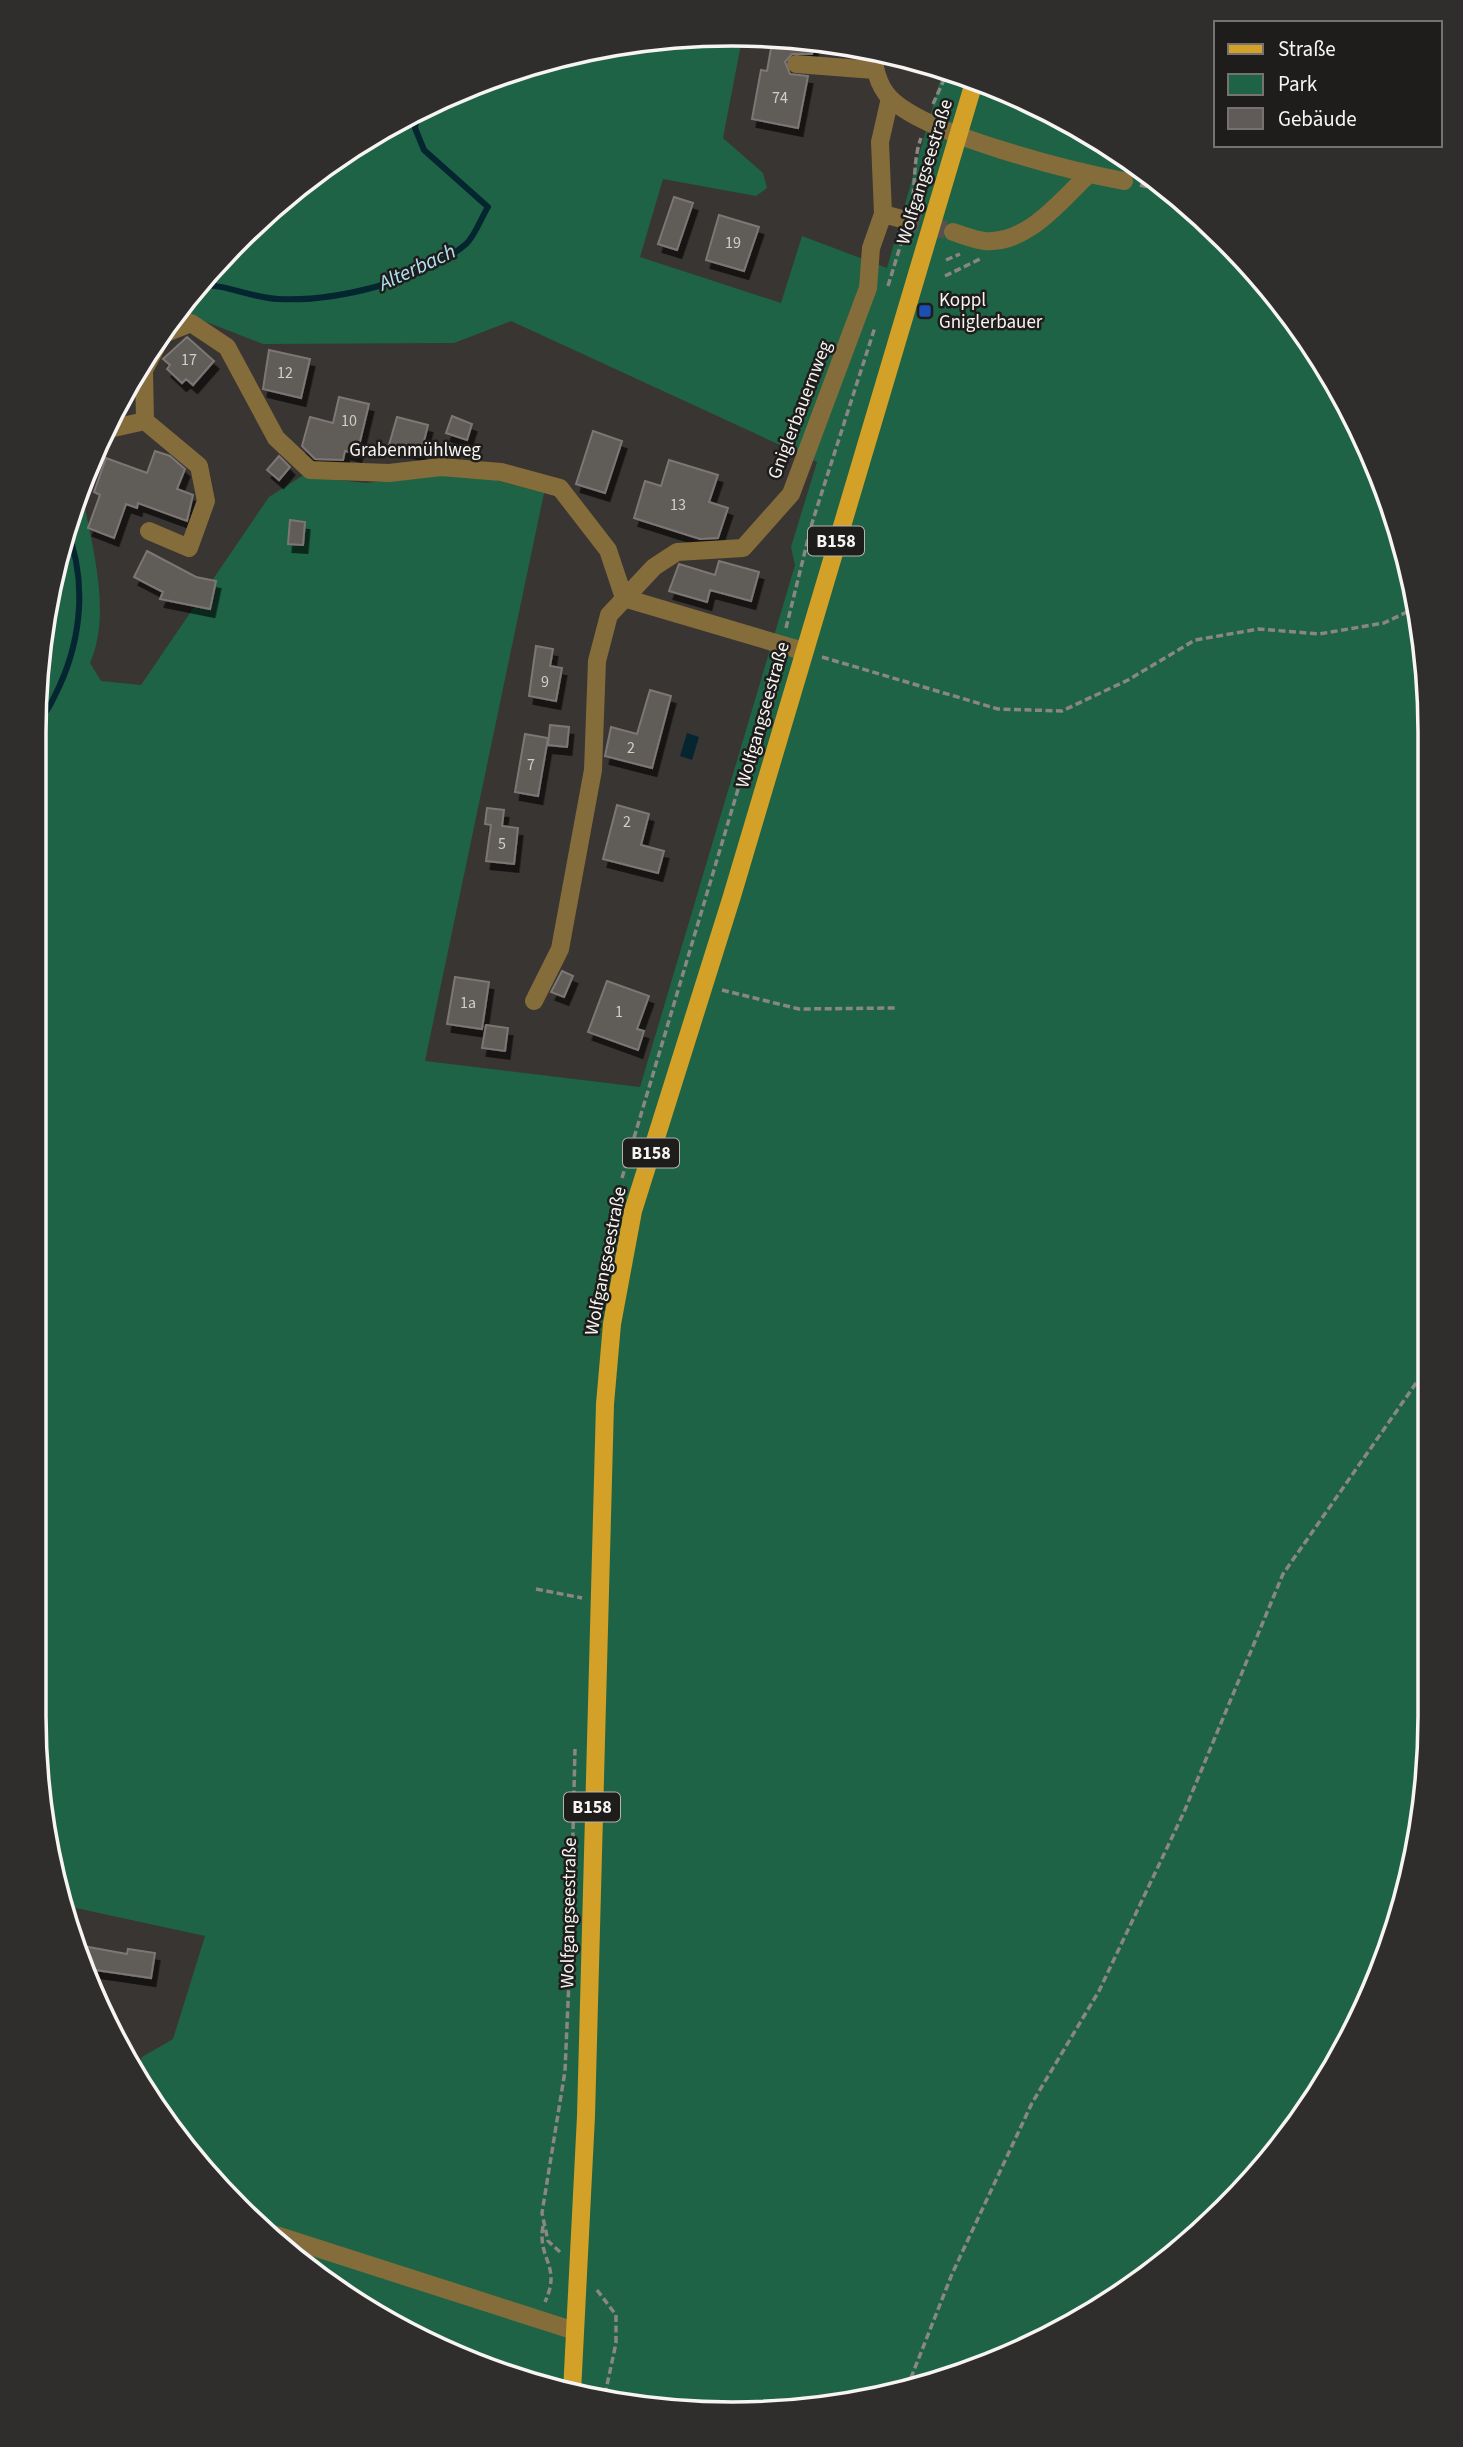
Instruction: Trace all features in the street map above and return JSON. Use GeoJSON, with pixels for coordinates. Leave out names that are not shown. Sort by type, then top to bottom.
{"type":"FeatureCollection","features":[{"type":"Feature","properties":{"kind":"main road","name":"Wolfgangseestraße"},"geometry":{"type":"LineString","coordinates":[[572,2382],[586,2116],[605,1404],[612,1324],[633,1211],[972,90]]}},
{"type":"Feature","properties":{"kind":"street"},"geometry":{"type":"LineString","coordinates":[[873,61],[874,70],[890,98],[927,121],[959,134],[1089,174],[1124,181]]}},
{"type":"Feature","properties":{"kind":"street"},"geometry":{"type":"LineString","coordinates":[[796,64],[874,70]]}},
{"type":"Feature","properties":{"kind":"street","name":"Gniglerbauernweg"},"geometry":{"type":"LineString","coordinates":[[534,1001],[559,949],[593,770],[597,661],[610,615],[654,567],[677,552],[743,548],[791,494],[868,288],[871,248],[883,214],[880,142],[890,98]]}},
{"type":"Feature","properties":{"kind":"street"},"geometry":{"type":"LineString","coordinates":[[953,232],[985,241],[1010,239],[1036,224],[1089,174]]}},
{"type":"Feature","properties":{"kind":"street"},"geometry":{"type":"LineString","coordinates":[[883,214],[905,224]]}},
{"type":"Feature","properties":{"kind":"street","name":"Grabenmühlweg"},"geometry":{"type":"LineString","coordinates":[[176,329],[191,323],[227,346],[276,438],[310,470],[389,473],[440,467],[501,472],[560,488],[608,550],[624,598]]}},
{"type":"Feature","properties":{"kind":"street","name":"Grabenmühlweg"},"geometry":{"type":"LineString","coordinates":[[144,377],[145,421]]}},
{"type":"Feature","properties":{"kind":"street"},"geometry":{"type":"LineString","coordinates":[[116,427],[145,421],[199,466],[206,501],[189,548],[149,531]]}},
{"type":"Feature","properties":{"kind":"street"},"geometry":{"type":"LineString","coordinates":[[624,598],[803,651]]}},
{"type":"Feature","properties":{"kind":"street"},"geometry":{"type":"LineString","coordinates":[[289,2239],[575,2331]]}},
{"type":"Feature","properties":{"kind":"path"},"geometry":{"type":"LineString","coordinates":[[885,296],[917,179],[916,150],[944,80]]}},
{"type":"Feature","properties":{"kind":"path"},"geometry":{"type":"LineString","coordinates":[[1124,181],[1150,188]]}},
{"type":"Feature","properties":{"kind":"path"},"geometry":{"type":"LineString","coordinates":[[781,645],[816,510],[877,321]]}},
{"type":"Feature","properties":{"kind":"path"},"geometry":{"type":"LineString","coordinates":[[803,651],[998,709],[1062,711],[1128,680],[1195,640],[1259,629],[1319,634],[1384,623],[1407,612]]}},
{"type":"Feature","properties":{"kind":"path"},"geometry":{"type":"LineString","coordinates":[[703,985],[799,1009],[896,1008]]}},
{"type":"Feature","properties":{"kind":"path"},"geometry":{"type":"LineString","coordinates":[[911,2377],[952,2274],[1032,2102],[1099,1991],[1184,1812],[1283,1574],[1418,1380]]}},
{"type":"Feature","properties":{"kind":"path"},"geometry":{"type":"LineString","coordinates":[[536,1590],[598,1601]]}},
{"type":"Feature","properties":{"kind":"path"},"geometry":{"type":"LineString","coordinates":[[536,2320],[553,2278],[541,2240],[543,2224]]}},
{"type":"Feature","properties":{"kind":"path"},"geometry":{"type":"LineString","coordinates":[[597,2290],[616,2315],[616,2343],[606,2389]]}},
{"type":"Feature","properties":{"kind":"green space"},"geometry":{"type":"Polygon","coordinates":[[[741,46],[723,138],[763,173],[767,188],[756,196],[663,179],[640,257],[781,303],[802,236],[887,268],[941,79],[952,82],[1035,116],[1113,161],[1149,187],[1217,246],[1276,314],[1302,350],[1347,428],[1381,511],[1394,554],[1412,642],[1418,732],[1418,1716],[1412,1805],[1394,1893],[1365,1978],[1326,2058],[1276,2133],[1217,2201],[1149,2260],[1113,2286],[1035,2331],[952,2365],[909,2378],[821,2396],[732,2402],[687,2400],[642,2396],[554,2378],[511,2365],[428,2331],[350,2286],[314,2260],[246,2201],[187,2133],[140,2062],[142,2057],[173,2039],[205,1936],[73,1907],[51,1805],[47,1760],[46,732],[51,642],[69,554],[85,504],[100,598],[97,642],[90,663],[101,681],[141,685],[269,497],[302,476],[366,483],[465,472],[544,493],[425,1061],[640,1087],[795,565],[791,547],[817,462],[511,321],[454,343],[263,344],[187,314],[246,246],[314,187],[350,161],[428,116],[511,82],[554,69],[642,51],[741,46]]]}},
{"type":"Feature","properties":{"kind":"water"},"geometry":{"type":"Polygon","coordinates":[[[687,733],[699,737],[692,760],[680,756],[687,733]]]}},
{"type":"Feature","properties":{"kind":"building"},"geometry":{"type":"Polygon","coordinates":[[[771,47],[813,50],[812,54],[792,54],[785,62],[790,74],[808,76],[798,128],[752,119],[761,70],[767,71],[771,47]]]}},
{"type":"Feature","properties":{"kind":"building"},"geometry":{"type":"Polygon","coordinates":[[[674,197],[693,203],[677,250],[658,244],[674,197]]]}},
{"type":"Feature","properties":{"kind":"building"},"geometry":{"type":"Polygon","coordinates":[[[719,215],[759,227],[744,271],[706,260],[719,215]]]}},
{"type":"Feature","properties":{"kind":"building"},"geometry":{"type":"Polygon","coordinates":[[[187,337],[214,361],[193,385],[186,379],[182,383],[167,369],[170,365],[163,359],[187,337]]]}},
{"type":"Feature","properties":{"kind":"building"},"geometry":{"type":"Polygon","coordinates":[[[269,350],[310,359],[301,398],[263,389],[269,350]]]}},
{"type":"Feature","properties":{"kind":"building"},"geometry":{"type":"Polygon","coordinates":[[[339,397],[369,404],[357,454],[345,451],[343,460],[315,459],[302,446],[310,417],[333,423],[339,397]]]}},
{"type":"Feature","properties":{"kind":"building"},"geometry":{"type":"Polygon","coordinates":[[[452,416],[472,424],[467,440],[446,433],[452,416]]]}},
{"type":"Feature","properties":{"kind":"building"},"geometry":{"type":"Polygon","coordinates":[[[397,417],[428,425],[421,453],[389,445],[397,417]]]}},
{"type":"Feature","properties":{"kind":"building"},"geometry":{"type":"Polygon","coordinates":[[[593,431],[622,441],[605,493],[576,484],[593,431]]]}},
{"type":"Feature","properties":{"kind":"building"},"geometry":{"type":"Polygon","coordinates":[[[155,451],[170,456],[185,469],[177,489],[193,495],[187,521],[138,503],[137,508],[126,504],[114,538],[88,528],[100,495],[94,492],[106,458],[147,473],[155,451]]]}},
{"type":"Feature","properties":{"kind":"building"},"geometry":{"type":"Polygon","coordinates":[[[279,456],[290,467],[279,480],[267,470],[279,456]]]}},
{"type":"Feature","properties":{"kind":"building"},"geometry":{"type":"Polygon","coordinates":[[[669,460],[718,475],[709,502],[728,508],[718,538],[700,539],[634,518],[645,481],[661,486],[669,460]]]}},
{"type":"Feature","properties":{"kind":"building"},"geometry":{"type":"Polygon","coordinates":[[[290,520],[305,522],[303,545],[288,544],[290,520]]]}},
{"type":"Feature","properties":{"kind":"building"},"geometry":{"type":"Polygon","coordinates":[[[147,551],[196,577],[216,581],[210,609],[160,599],[163,592],[134,577],[147,551]]]}},
{"type":"Feature","properties":{"kind":"building"},"geometry":{"type":"Polygon","coordinates":[[[719,561],[759,572],[751,601],[710,590],[707,602],[669,591],[679,564],[715,575],[719,561]]]}},
{"type":"Feature","properties":{"kind":"building"},"geometry":{"type":"Polygon","coordinates":[[[536,646],[553,649],[550,666],[562,668],[556,701],[529,696],[536,646]]]}},
{"type":"Feature","properties":{"kind":"building"},"geometry":{"type":"Polygon","coordinates":[[[650,690],[671,696],[652,768],[605,756],[611,727],[637,734],[650,690]]]}},
{"type":"Feature","properties":{"kind":"building"},"geometry":{"type":"Polygon","coordinates":[[[550,725],[569,727],[567,747],[548,745],[550,725]]]}},
{"type":"Feature","properties":{"kind":"building"},"geometry":{"type":"Polygon","coordinates":[[[525,734],[548,738],[538,796],[515,792],[525,734]]]}},
{"type":"Feature","properties":{"kind":"building"},"geometry":{"type":"Polygon","coordinates":[[[617,805],[649,814],[641,845],[664,851],[658,873],[603,859],[617,805]]]}},
{"type":"Feature","properties":{"kind":"building"},"geometry":{"type":"Polygon","coordinates":[[[487,808],[504,810],[502,826],[518,828],[514,864],[486,861],[491,825],[485,824],[487,808]]]}},
{"type":"Feature","properties":{"kind":"building"},"geometry":{"type":"Polygon","coordinates":[[[562,971],[573,976],[564,997],[551,992],[562,971]]]}},
{"type":"Feature","properties":{"kind":"building"},"geometry":{"type":"Polygon","coordinates":[[[455,977],[489,982],[482,1029],[447,1024],[455,977]]]}},
{"type":"Feature","properties":{"kind":"building"},"geometry":{"type":"Polygon","coordinates":[[[607,981],[649,996],[637,1029],[644,1031],[638,1050],[588,1032],[607,981]]]}},
{"type":"Feature","properties":{"kind":"building"},"geometry":{"type":"Polygon","coordinates":[[[486,1025],[508,1028],[505,1051],[482,1048],[486,1025]]]}},
{"type":"Feature","properties":{"kind":"building"},"geometry":{"type":"Polygon","coordinates":[[[86,1947],[127,1954],[128,1949],[155,1953],[151,1978],[95,1970],[86,1947]]]}},
{"type":"Feature","properties":{"kind":"waterway","name":"Alterbach"},"geometry":{"type":"LineString","coordinates":[[211,285],[278,299],[351,293],[426,269],[466,244],[488,207],[424,150],[415,128],[416,122]]}},
{"type":"Feature","properties":{"kind":"waterway","name":"Alterbach"},"geometry":{"type":"LineString","coordinates":[[46,710],[67,668],[77,628],[79,587],[72,544]]}},
{"type":"Feature","properties":{"kind":"tunnel"},"geometry":{"type":"LineString","coordinates":[[902,219],[953,232]]}},
{"type":"Feature","properties":{"kind":"place","name":"Koppl Gniglerbauer"},"geometry":{"type":"Point","coordinates":[925,311]}}]}
